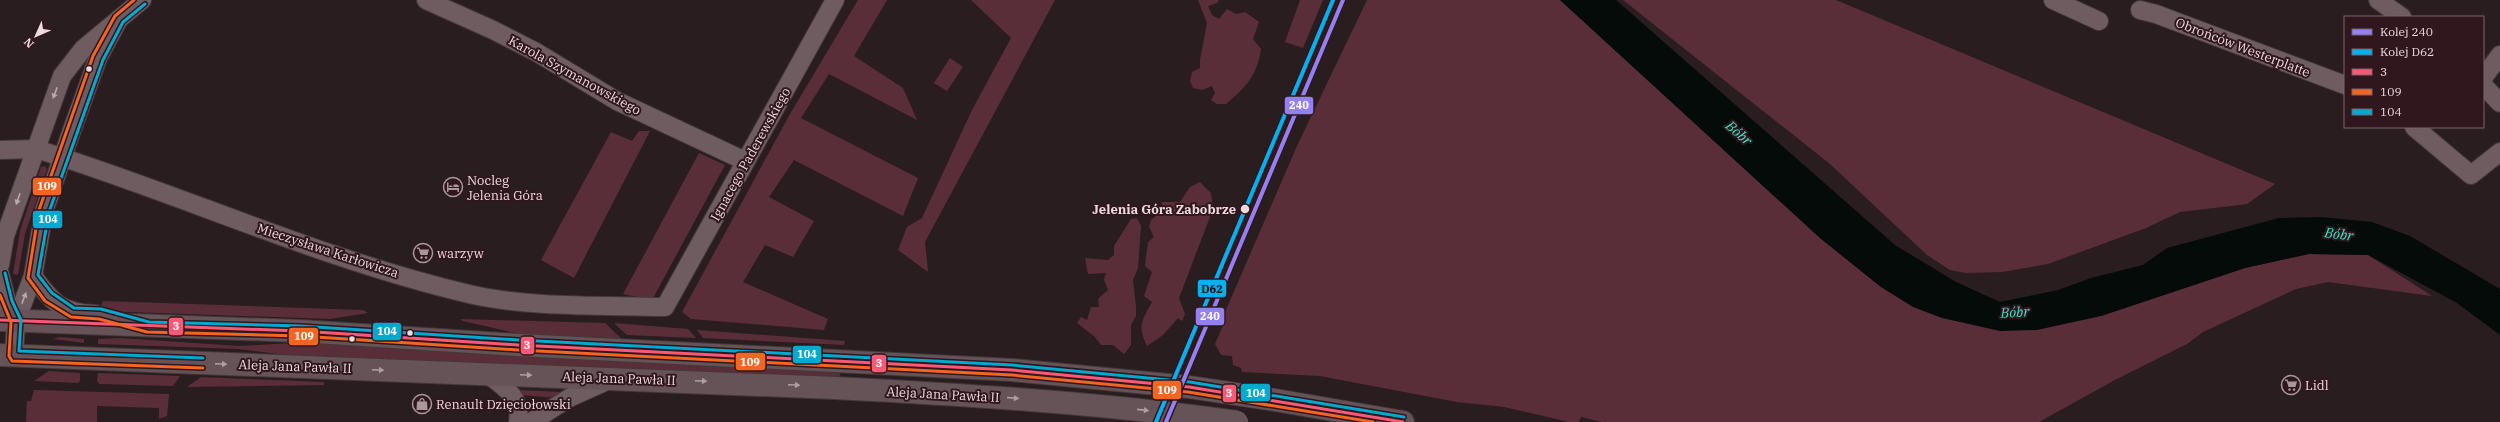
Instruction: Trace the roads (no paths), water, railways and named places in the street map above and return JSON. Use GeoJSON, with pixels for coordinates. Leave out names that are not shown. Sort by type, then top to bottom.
{"type":"FeatureCollection","features":[{"type":"Feature","properties":{"kind":"main road","name":"Aleja Jana Pawła II"},"geometry":{"type":"LineString","coordinates":[[8,320],[148,327],[300,331],[525,346],[1012,370],[1126,380],[1262,398],[1403,422]]}},
{"type":"Feature","properties":{"kind":"main road","name":"Aleja Jana Pawła II"},"geometry":{"type":"LineString","coordinates":[[7,355],[615,378],[834,388],[1079,404],[1237,422]]}},
{"type":"Feature","properties":{"kind":"street"},"geometry":{"type":"LineString","coordinates":[[0,265],[5,236],[62,76],[73,59],[142,0]]}},
{"type":"Feature","properties":{"kind":"street","name":"Karola Szymanowskiego"},"geometry":{"type":"LineString","coordinates":[[426,0],[493,30],[536,52],[617,101],[745,161]]}},
{"type":"Feature","properties":{"kind":"street","name":"Ignacego Paderewskiego"},"geometry":{"type":"LineString","coordinates":[[665,307],[835,0]]}},
{"type":"Feature","properties":{"kind":"street"},"geometry":{"type":"LineString","coordinates":[[2053,0],[2099,21]]}},
{"type":"Feature","properties":{"kind":"street"},"geometry":{"type":"LineString","coordinates":[[2378,0],[2401,16]]}},
{"type":"Feature","properties":{"kind":"street","name":"Obrońców Westerplatte"},"geometry":{"type":"LineString","coordinates":[[2140,10],[2156,14],[2344,86]]}},
{"type":"Feature","properties":{"kind":"street"},"geometry":{"type":"LineString","coordinates":[[8,320],[33,276],[44,211],[98,58],[119,19]]}},
{"type":"Feature","properties":{"kind":"street"},"geometry":{"type":"LineString","coordinates":[[2484,77],[2500,55]]}},
{"type":"Feature","properties":{"kind":"street"},"geometry":{"type":"LineString","coordinates":[[2484,86],[2500,103]]}},
{"type":"Feature","properties":{"kind":"street"},"geometry":{"type":"LineString","coordinates":[[2415,128],[2471,175],[2500,152]]}},
{"type":"Feature","properties":{"kind":"street","name":"Mieczysława Karłowicza"},"geometry":{"type":"LineString","coordinates":[[0,150],[36,149],[63,157],[318,248],[469,294],[522,301],[665,307]]}},
{"type":"Feature","properties":{"kind":"street"},"geometry":{"type":"LineString","coordinates":[[0,274],[7,303],[7,355]]}},
{"type":"Feature","properties":{"kind":"street"},"geometry":{"type":"LineString","coordinates":[[33,276],[48,297],[73,313],[100,314],[148,327]]}},
{"type":"Feature","properties":{"kind":"street"},"geometry":{"type":"LineString","coordinates":[[486,374],[508,390],[515,399],[518,407],[518,422]]}},
{"type":"Feature","properties":{"kind":"street"},"geometry":{"type":"LineString","coordinates":[[531,422],[569,398],[615,378]]}},
{"type":"Feature","properties":{"kind":"water","name":"Bóbr"},"geometry":{"type":"Polygon","coordinates":[[[1560,0],[1616,0],[1895,245],[1956,282],[2000,302],[2058,290],[2091,278],[2143,265],[2167,248],[2279,218],[2321,217],[2372,222],[2410,236],[2500,289],[2500,335],[2457,303],[2368,255],[2309,254],[2245,268],[2101,316],[2037,330],[2000,331],[1942,318],[1913,307],[1881,287],[1820,238],[1560,0]]]}},
{"type":"Feature","properties":{"kind":"railway"},"geometry":{"type":"LineString","coordinates":[[1166,422],[1178,392]]}},
{"type":"Feature","properties":{"kind":"rail line","name":"D62"},"geometry":{"type":"LineString","coordinates":[[1156,422],[1333,0]]}},
{"type":"Feature","properties":{"kind":"rail line","name":"240"},"geometry":{"type":"LineString","coordinates":[[1166,422],[1343,0]]}},
{"type":"Feature","properties":{"kind":"place","name":"Nocleg Jelenia Góra"},"geometry":{"type":"Point","coordinates":[453,187]}},
{"type":"Feature","properties":{"kind":"place","name":"Jelenia Góra Zabobrze"},"geometry":{"type":"Point","coordinates":[1245,209]}},
{"type":"Feature","properties":{"kind":"place","name":"warzyw"},"geometry":{"type":"Point","coordinates":[423,253]}},
{"type":"Feature","properties":{"kind":"place","name":"Lidl"},"geometry":{"type":"Point","coordinates":[2291,385]}},
{"type":"Feature","properties":{"kind":"place","name":"Renault Dzięciołowski"},"geometry":{"type":"Point","coordinates":[422,404]}}]}
